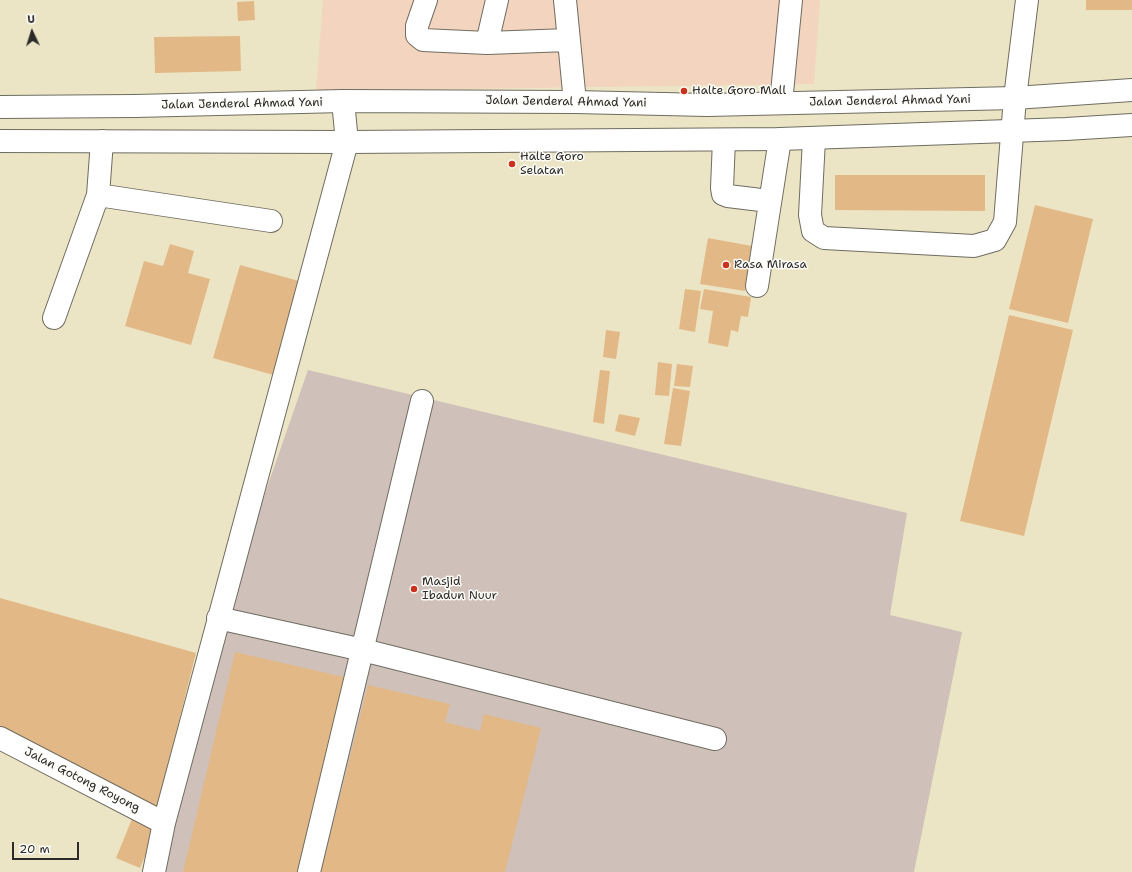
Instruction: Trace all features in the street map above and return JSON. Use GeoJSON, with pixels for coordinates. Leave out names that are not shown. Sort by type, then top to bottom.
{"type":"FeatureCollection","features":[{"type":"Feature","properties":{"kind":"main road"},"geometry":{"type":"LineString","coordinates":[[426,0],[417,26],[417,35],[423,40],[487,43],[568,40]]}},
{"type":"Feature","properties":{"kind":"main road"},"geometry":{"type":"LineString","coordinates":[[487,43],[497,0]]}},
{"type":"Feature","properties":{"kind":"main road"},"geometry":{"type":"LineString","coordinates":[[565,0],[575,102]]}},
{"type":"Feature","properties":{"kind":"main road"},"geometry":{"type":"LineString","coordinates":[[781,103],[791,0]]}},
{"type":"Feature","properties":{"kind":"main road"},"geometry":{"type":"LineString","coordinates":[[814,139],[810,215],[812,231],[824,238],[974,246],[995,240],[1005,222],[1015,98],[1027,0]]}},
{"type":"Feature","properties":{"kind":"main road","name":"Jalan Jenderal Ahmad Yani"},"geometry":{"type":"LineString","coordinates":[[0,106],[135,106],[344,101],[575,102],[707,105],[1015,98],[1132,90]]}},
{"type":"Feature","properties":{"kind":"main road"},"geometry":{"type":"LineString","coordinates":[[154,872],[164,823],[218,618],[348,142],[344,101]]}},
{"type":"Feature","properties":{"kind":"main road"},"geometry":{"type":"LineString","coordinates":[[0,141],[348,142],[814,139],[1013,131],[1132,124]]}},
{"type":"Feature","properties":{"kind":"main road"},"geometry":{"type":"LineString","coordinates":[[757,286],[769,201],[780,139]]}},
{"type":"Feature","properties":{"kind":"main road"},"geometry":{"type":"LineString","coordinates":[[724,140],[723,194],[728,196],[769,201]]}},
{"type":"Feature","properties":{"kind":"main road"},"geometry":{"type":"LineString","coordinates":[[54,318],[98,195],[102,142]]}},
{"type":"Feature","properties":{"kind":"main road"},"geometry":{"type":"LineString","coordinates":[[98,195],[271,221]]}},
{"type":"Feature","properties":{"kind":"main road"},"geometry":{"type":"LineString","coordinates":[[309,872],[422,401]]}},
{"type":"Feature","properties":{"kind":"main road"},"geometry":{"type":"LineString","coordinates":[[218,618],[363,650],[715,739]]}},
{"type":"Feature","properties":{"kind":"main road","name":"Jalan Gotong Royong"},"geometry":{"type":"LineString","coordinates":[[0,738],[164,823]]}},
{"type":"Feature","properties":{"kind":"shaded area"},"geometry":{"type":"Polygon","coordinates":[[[323,0],[820,0],[814,84],[316,91],[323,0]]]}},
{"type":"Feature","properties":{"kind":"shaded area"},"geometry":{"type":"Polygon","coordinates":[[[308,370],[907,513],[890,615],[962,632],[914,872],[159,872],[212,645],[308,370]]]}},
{"type":"Feature","properties":{"kind":"building"},"geometry":{"type":"Polygon","coordinates":[[[1086,0],[1132,0],[1132,10],[1086,10],[1086,0]]]}},
{"type":"Feature","properties":{"kind":"building"},"geometry":{"type":"Polygon","coordinates":[[[254,1],[255,20],[238,21],[237,2],[254,1]]]}},
{"type":"Feature","properties":{"kind":"building"},"geometry":{"type":"Polygon","coordinates":[[[240,36],[241,71],[155,73],[154,37],[240,36]]]}},
{"type":"Feature","properties":{"kind":"building"},"geometry":{"type":"Polygon","coordinates":[[[835,175],[985,175],[985,211],[835,210],[835,175]]]}},
{"type":"Feature","properties":{"kind":"building"},"geometry":{"type":"Polygon","coordinates":[[[1035,205],[1093,219],[1068,323],[1009,309],[1035,205]]]}},
{"type":"Feature","properties":{"kind":"building","name":"Rasa Mirasa"},"geometry":{"type":"Polygon","coordinates":[[[708,238],[752,246],[745,291],[700,284],[708,238]]]}},
{"type":"Feature","properties":{"kind":"building"},"geometry":{"type":"Polygon","coordinates":[[[170,244],[194,251],[188,273],[210,279],[191,345],[125,326],[144,261],[163,266],[170,244]]]}},
{"type":"Feature","properties":{"kind":"building"},"geometry":{"type":"Polygon","coordinates":[[[240,265],[303,282],[277,376],[213,358],[240,265]]]}},
{"type":"Feature","properties":{"kind":"building"},"geometry":{"type":"Polygon","coordinates":[[[685,289],[701,291],[695,332],[679,329],[685,289]]]}},
{"type":"Feature","properties":{"kind":"building"},"geometry":{"type":"Polygon","coordinates":[[[704,289],[751,297],[748,317],[741,316],[738,332],[731,330],[728,347],[708,343],[713,311],[700,309],[704,289]]]}},
{"type":"Feature","properties":{"kind":"building"},"geometry":{"type":"Polygon","coordinates":[[[1009,315],[1073,330],[1024,536],[960,521],[1009,315]]]}},
{"type":"Feature","properties":{"kind":"building"},"geometry":{"type":"Polygon","coordinates":[[[606,330],[620,332],[616,359],[603,357],[606,330]]]}},
{"type":"Feature","properties":{"kind":"building"},"geometry":{"type":"Polygon","coordinates":[[[658,362],[672,364],[669,396],[655,395],[658,362]]]}},
{"type":"Feature","properties":{"kind":"building"},"geometry":{"type":"Polygon","coordinates":[[[677,364],[693,366],[690,387],[674,386],[677,364]]]}},
{"type":"Feature","properties":{"kind":"building"},"geometry":{"type":"Polygon","coordinates":[[[600,370],[610,371],[604,424],[593,422],[600,370]]]}},
{"type":"Feature","properties":{"kind":"building"},"geometry":{"type":"Polygon","coordinates":[[[673,388],[690,391],[681,446],[664,444],[673,388]]]}},
{"type":"Feature","properties":{"kind":"building"},"geometry":{"type":"Polygon","coordinates":[[[619,414],[640,418],[635,436],[615,431],[619,414]]]}},
{"type":"Feature","properties":{"kind":"building"},"geometry":{"type":"Polygon","coordinates":[[[0,598],[196,653],[157,809],[0,727],[0,598]]]}},
{"type":"Feature","properties":{"kind":"building"},"geometry":{"type":"Polygon","coordinates":[[[235,652],[344,677],[298,872],[183,872],[235,652]]]}},
{"type":"Feature","properties":{"kind":"building"},"geometry":{"type":"Polygon","coordinates":[[[368,685],[450,704],[445,722],[480,731],[484,714],[541,728],[505,872],[321,872],[368,685]]]}},
{"type":"Feature","properties":{"kind":"building"},"geometry":{"type":"Polygon","coordinates":[[[134,814],[158,824],[140,868],[116,858],[134,814]]]}},
{"type":"Feature","properties":{"kind":"place","name":"Halte Goro Mall"},"geometry":{"type":"Point","coordinates":[684,91]}},
{"type":"Feature","properties":{"kind":"place","name":"Halte Goro Selatan"},"geometry":{"type":"Point","coordinates":[512,164]}},
{"type":"Feature","properties":{"kind":"place","name":"Rasa Mirasa"},"geometry":{"type":"Point","coordinates":[726,265]}},
{"type":"Feature","properties":{"kind":"place","name":"Masjid Ibadun Nuur"},"geometry":{"type":"Point","coordinates":[414,589]}}]}
